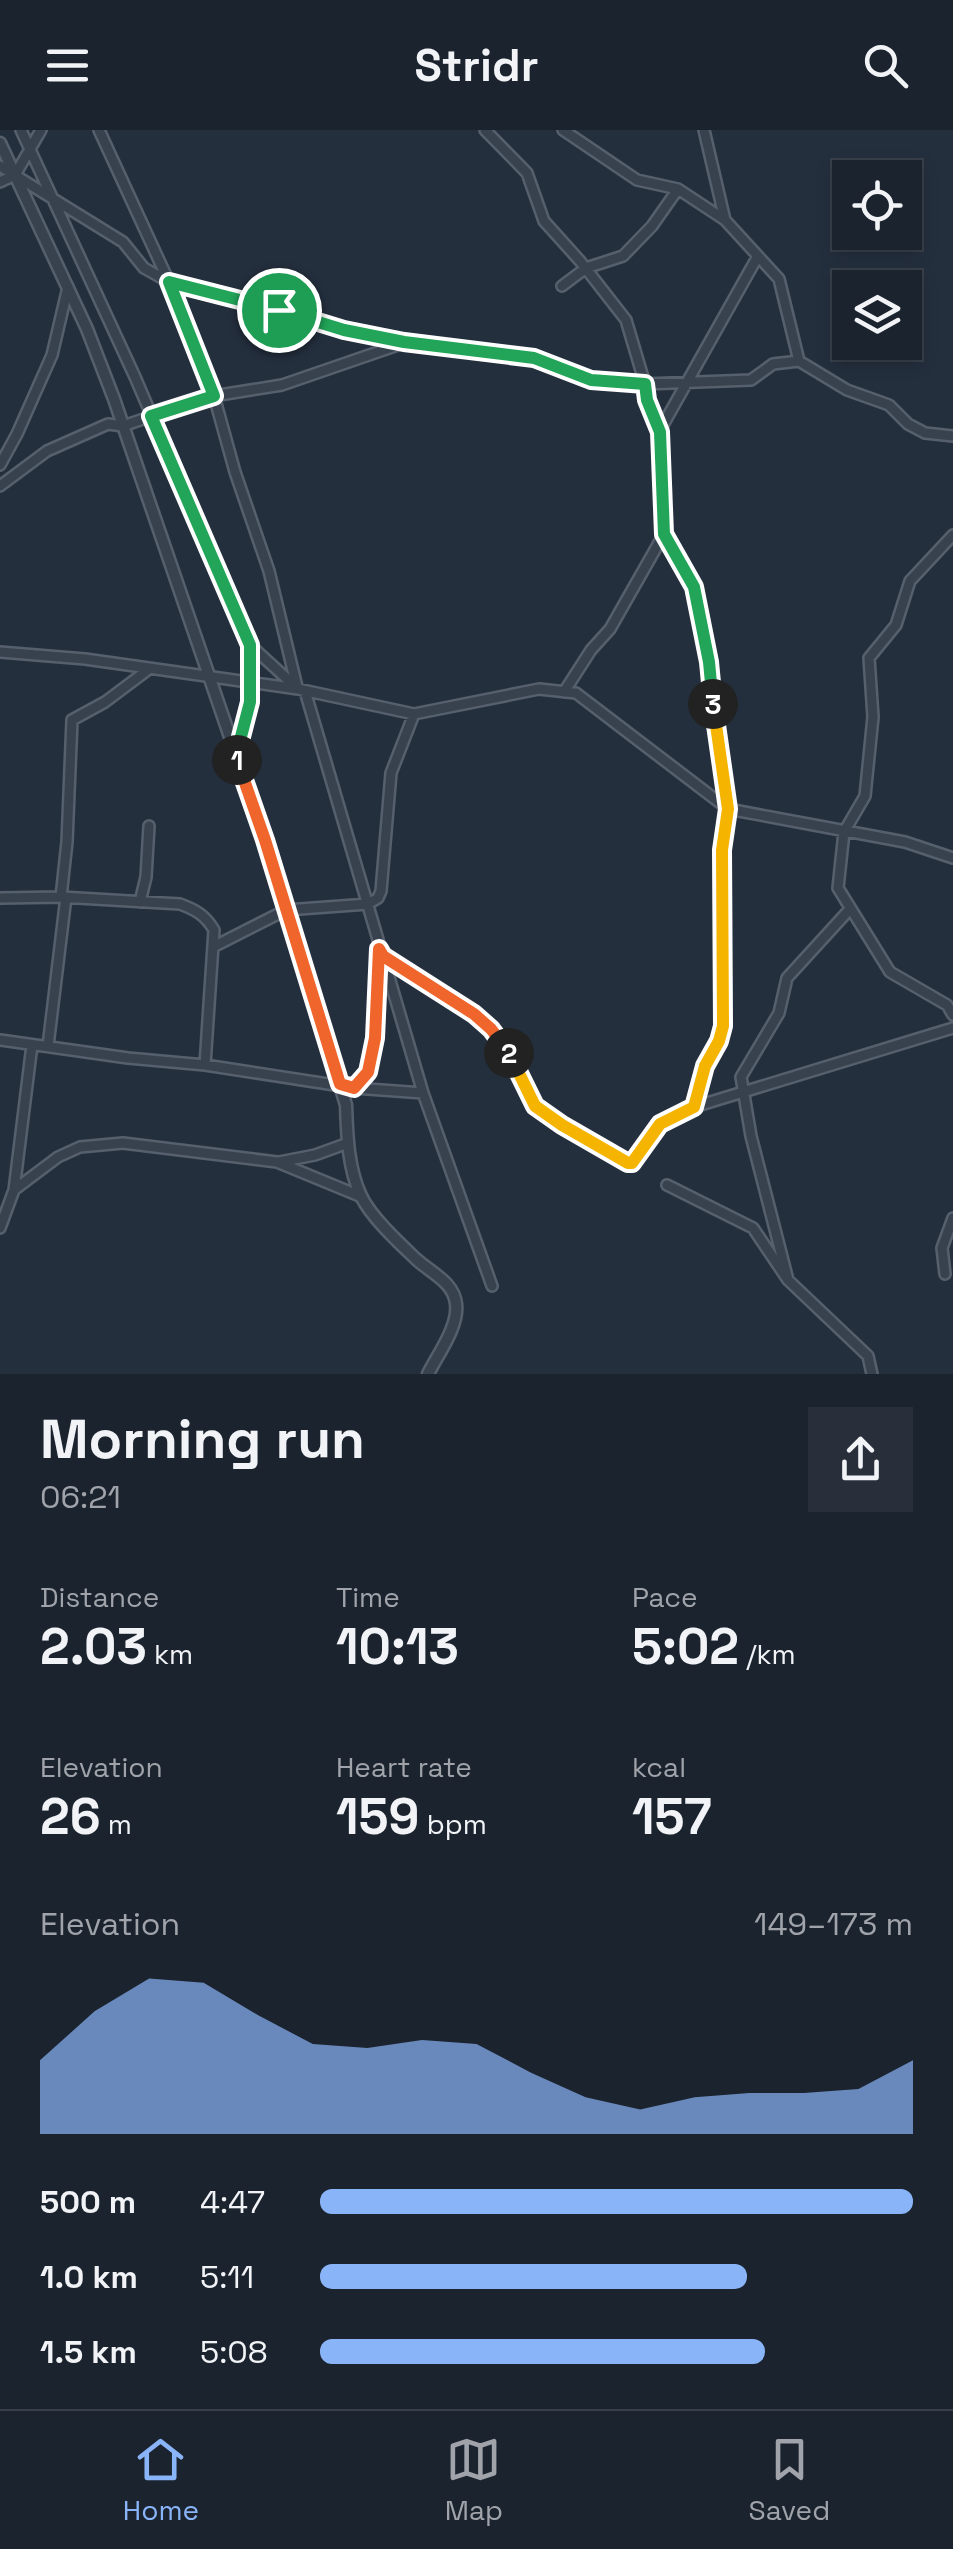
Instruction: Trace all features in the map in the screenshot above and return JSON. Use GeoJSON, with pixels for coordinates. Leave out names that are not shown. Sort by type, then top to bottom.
{"type":"FeatureCollection","features":[{"type":"Feature","properties":{"kind":"street"},"geometry":{"type":"LineString","coordinates":[[21,130],[250,645],[250,702],[236,756]]}},
{"type":"Feature","properties":{"kind":"street"},"geometry":{"type":"LineString","coordinates":[[0,182],[15,175],[42,130]]}},
{"type":"Feature","properties":{"kind":"street"},"geometry":{"type":"LineString","coordinates":[[99,130],[169,282],[214,396],[422,1093],[492,1286]]}},
{"type":"Feature","properties":{"kind":"street"},"geometry":{"type":"LineString","coordinates":[[484,130],[526,173],[544,222],[626,320],[647,400],[660,432],[664,534],[694,587],[709,662],[728,809],[722,850],[723,1026],[705,1066],[694,1107]]}},
{"type":"Feature","properties":{"kind":"street"},"geometry":{"type":"LineString","coordinates":[[563,130],[638,180],[678,190],[725,220],[779,279],[799,360]]}},
{"type":"Feature","properties":{"kind":"street"},"geometry":{"type":"LineString","coordinates":[[704,130],[725,220]]}},
{"type":"Feature","properties":{"kind":"street"},"geometry":{"type":"LineString","coordinates":[[0,143],[100,358],[286,910],[346,1105],[348,1142],[362,1197],[407,1250],[450,1287],[455,1296],[453,1324],[428,1374]]}},
{"type":"Feature","properties":{"kind":"street"},"geometry":{"type":"LineString","coordinates":[[0,166],[123,242],[144,268],[169,282],[344,330],[404,342],[534,358],[591,380],[645,384],[751,380],[773,364],[799,360],[847,390],[888,406],[925,434],[953,436]]}},
{"type":"Feature","properties":{"kind":"street"},"geometry":{"type":"LineString","coordinates":[[562,286],[586,268],[623,256],[652,226],[678,190]]}},
{"type":"Feature","properties":{"kind":"street"},"geometry":{"type":"LineString","coordinates":[[660,432],[758,256]]}},
{"type":"Feature","properties":{"kind":"street"},"geometry":{"type":"LineString","coordinates":[[0,464],[18,434],[52,355],[68,288]]}},
{"type":"Feature","properties":{"kind":"street"},"geometry":{"type":"LineString","coordinates":[[0,486],[47,451],[108,424],[123,426],[214,396],[282,385],[404,342]]}},
{"type":"Feature","properties":{"kind":"street"},"geometry":{"type":"LineString","coordinates":[[564,692],[590,650],[610,629],[664,534]]}},
{"type":"Feature","properties":{"kind":"street"},"geometry":{"type":"LineString","coordinates":[[953,536],[910,581],[896,625],[869,658],[873,717],[865,796],[844,832],[838,888],[890,972],[947,1005],[953,1015]]}},
{"type":"Feature","properties":{"kind":"street"},"geometry":{"type":"LineString","coordinates":[[250,645],[302,690]]}},
{"type":"Feature","properties":{"kind":"street"},"geometry":{"type":"LineString","coordinates":[[0,652],[85,659],[302,690],[414,714],[539,689],[576,693],[728,809],[905,842],[953,858]]}},
{"type":"Feature","properties":{"kind":"street"},"geometry":{"type":"LineString","coordinates":[[48,1046],[64,897],[72,720],[149,669]]}},
{"type":"Feature","properties":{"kind":"street"},"geometry":{"type":"LineString","coordinates":[[212,947],[286,910],[368,904],[378,898],[382,891],[392,773],[414,714]]}},
{"type":"Feature","properties":{"kind":"street"},"geometry":{"type":"LineString","coordinates":[[140,902],[146,877],[149,826]]}},
{"type":"Feature","properties":{"kind":"street"},"geometry":{"type":"LineString","coordinates":[[0,898],[64,897],[180,904],[198,911],[214,930],[205,1066]]}},
{"type":"Feature","properties":{"kind":"street"},"geometry":{"type":"LineString","coordinates":[[788,1280],[751,1136],[741,1077],[779,1013],[788,978],[850,909]]}},
{"type":"Feature","properties":{"kind":"street"},"geometry":{"type":"LineString","coordinates":[[381,952],[491,1029],[510,1054],[535,1106],[628,1163],[632,1163],[660,1124],[694,1107],[953,1028]]}},
{"type":"Feature","properties":{"kind":"street"},"geometry":{"type":"LineString","coordinates":[[354,1088],[368,1072],[375,1038],[381,952]]}},
{"type":"Feature","properties":{"kind":"street"},"geometry":{"type":"LineString","coordinates":[[0,1040],[354,1088],[422,1093]]}},
{"type":"Feature","properties":{"kind":"street"},"geometry":{"type":"LineString","coordinates":[[0,1228],[14,1190],[32,1044]]}},
{"type":"Feature","properties":{"kind":"street"},"geometry":{"type":"LineString","coordinates":[[276,1162],[315,1155],[348,1142]]}},
{"type":"Feature","properties":{"kind":"street"},"geometry":{"type":"LineString","coordinates":[[14,1190],[58,1157],[80,1148],[123,1143],[276,1162],[362,1197]]}},
{"type":"Feature","properties":{"kind":"street"},"geometry":{"type":"LineString","coordinates":[[667,1185],[753,1228],[788,1280],[868,1356],[872,1374]]}},
{"type":"Feature","properties":{"kind":"street"},"geometry":{"type":"LineString","coordinates":[[953,1218],[942,1248],[945,1274],[953,1265]]}},
{"type":"Feature","properties":{"kind":"route"},"geometry":{"type":"LineString","coordinates":[[169,282],[279,310],[344,330],[404,342],[534,358],[591,380],[645,384],[660,432],[664,534],[694,587],[709,662],[728,809],[722,850],[723,1026],[719,1041],[705,1066],[694,1107],[660,1124],[632,1163],[535,1106],[510,1054],[491,1029],[383,956],[379,949],[375,1038],[368,1072],[354,1088],[340,1084],[236,756],[250,702],[250,645],[151,416],[214,396],[169,282]]}}]}
